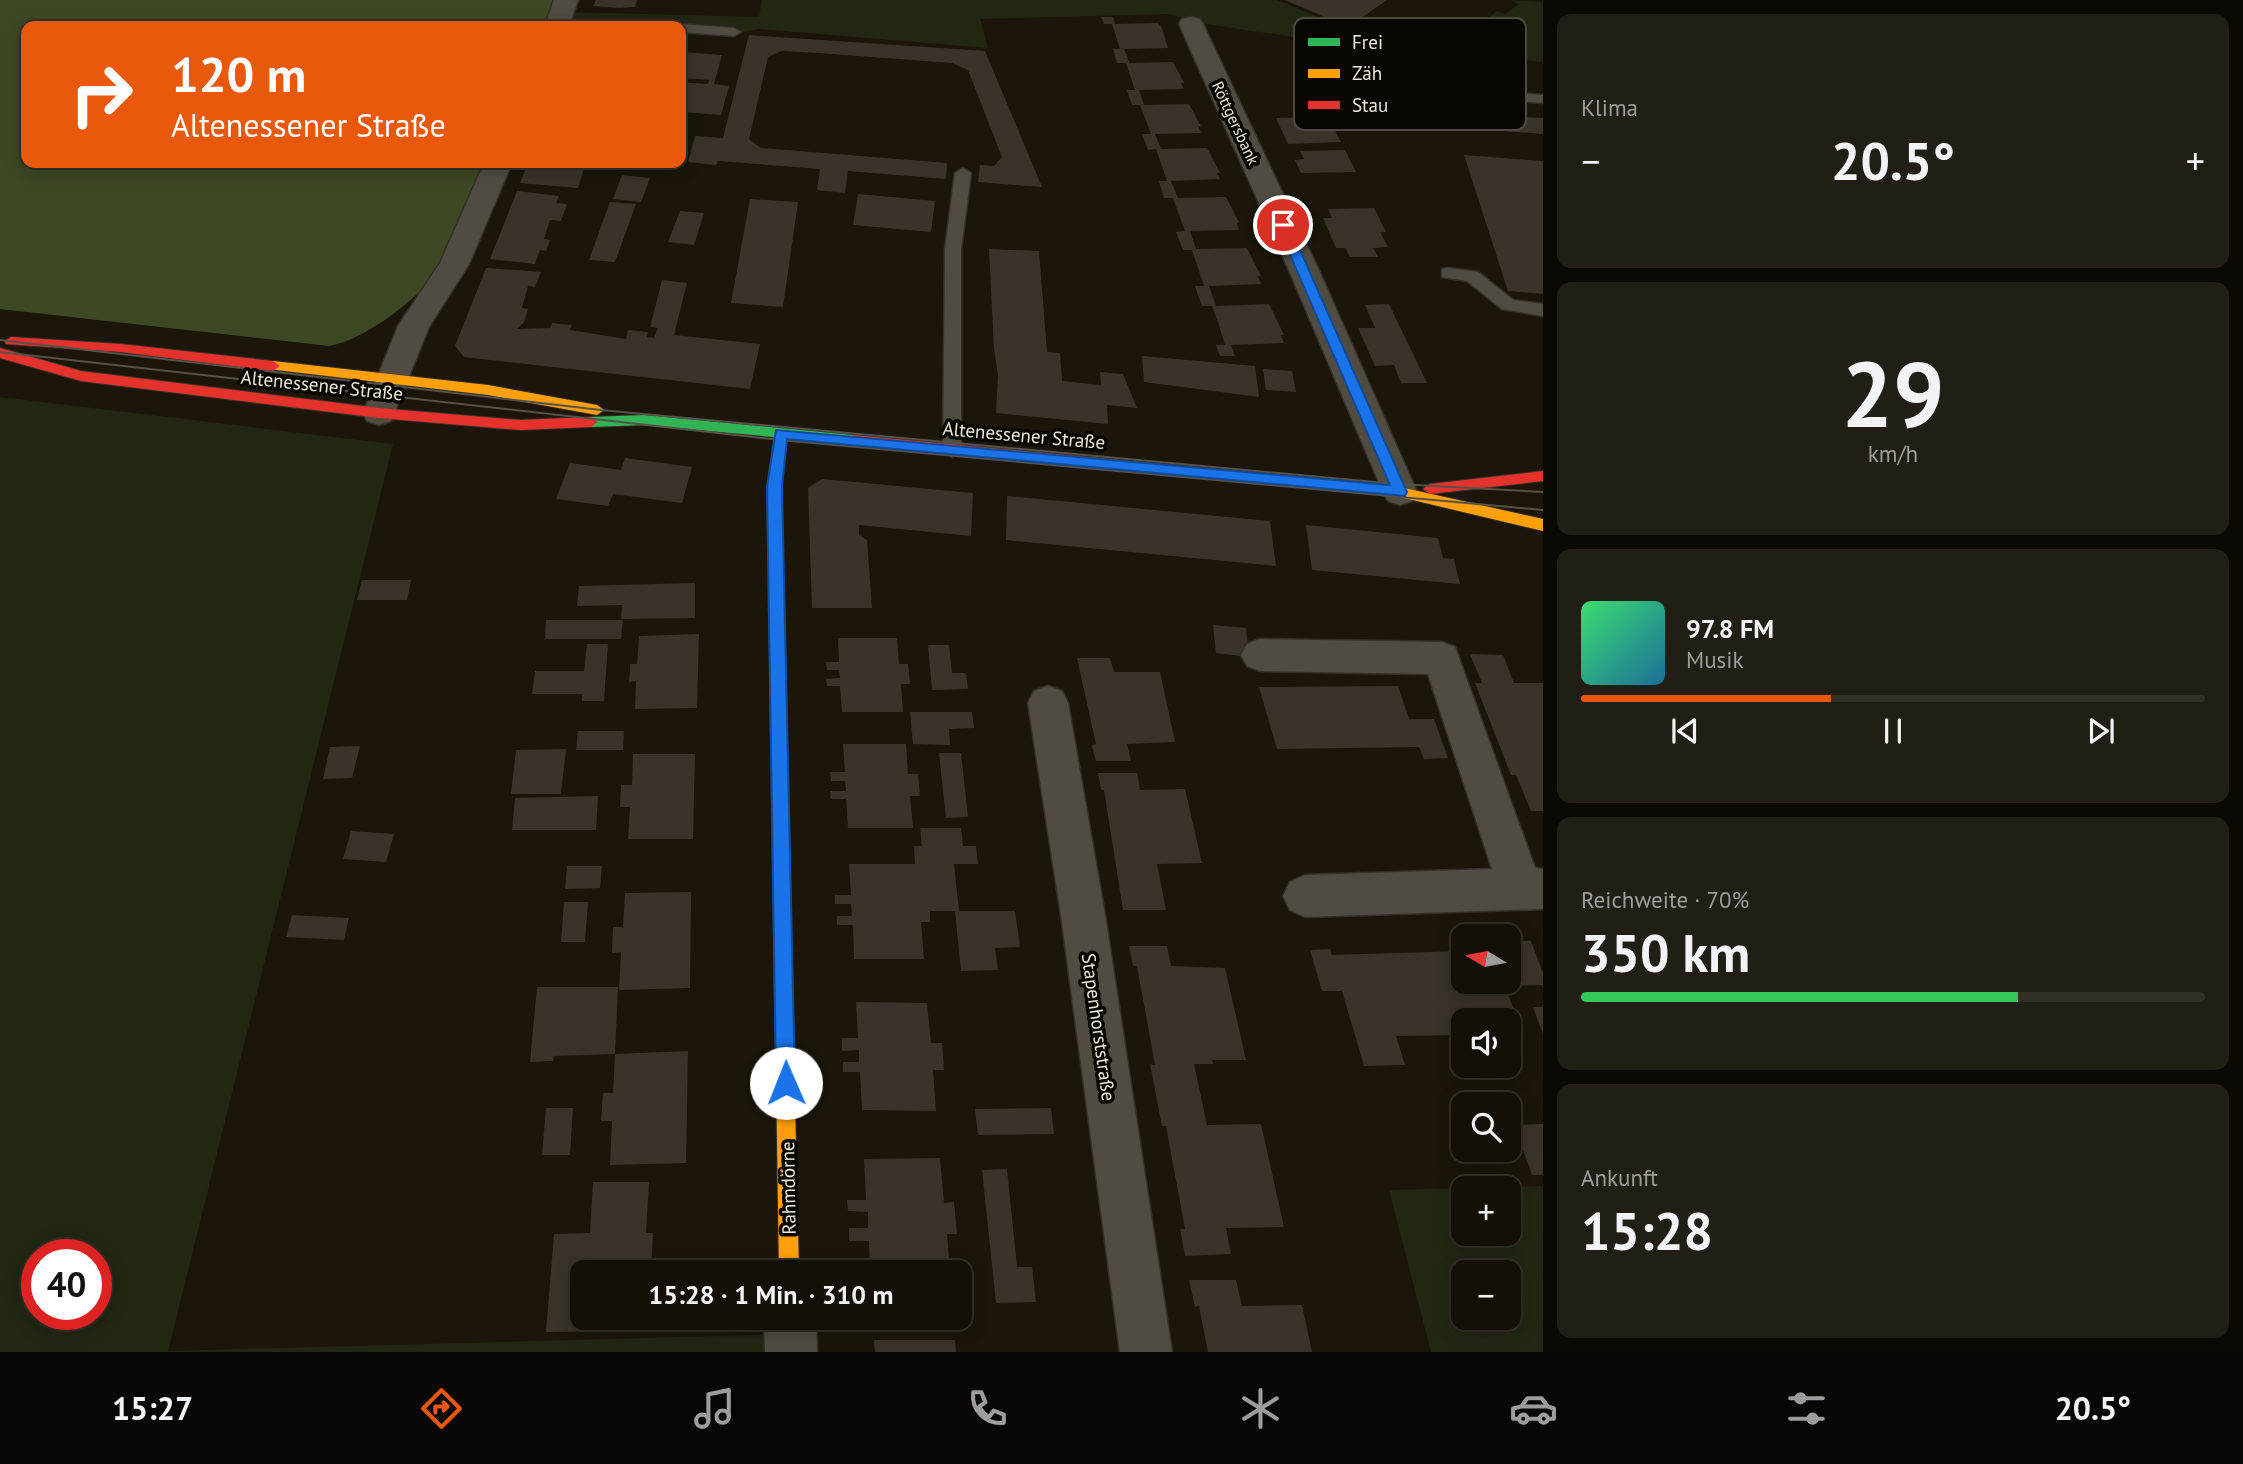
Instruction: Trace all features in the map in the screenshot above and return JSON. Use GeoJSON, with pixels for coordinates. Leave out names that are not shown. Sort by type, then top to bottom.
{"type":"FeatureCollection","features":[{"type":"Feature","properties":{"kind":"main road","name":"Altenessener Straße"},"geometry":{"type":"LineString","coordinates":[[0,341],[82,344],[544,397],[644,420],[1400,492],[1543,525]]}},
{"type":"Feature","properties":{"kind":"main road","name":"Altenessener Straße"},"geometry":{"type":"LineString","coordinates":[[0,353],[81,376],[379,413],[520,425],[644,420]]}},
{"type":"Feature","properties":{"kind":"main road","name":"Rahmdörne"},"geometry":{"type":"LineString","coordinates":[[780,433],[774,487],[789,1260]]}},
{"type":"Feature","properties":{"kind":"main road","name":"Altenessener Straße"},"geometry":{"type":"LineString","coordinates":[[1400,492],[1543,476]]}},
{"type":"Feature","properties":{"kind":"street"},"geometry":{"type":"LineString","coordinates":[[558,21],[566,0]]}},
{"type":"Feature","properties":{"kind":"street","name":"Röttgersbank"},"geometry":{"type":"LineString","coordinates":[[1191,24],[1306,275],[1400,492]]}},
{"type":"Feature","properties":{"kind":"street"},"geometry":{"type":"LineString","coordinates":[[379,413],[414,326],[454,264],[496,168]]}},
{"type":"Feature","properties":{"kind":"street"},"geometry":{"type":"LineString","coordinates":[[1260,655],[1442,658],[1532,889],[1306,896]]}},
{"type":"Feature","properties":{"kind":"street","name":"Stapenhorststraße"},"geometry":{"type":"LineString","coordinates":[[1048,703],[1085,929],[1146,1352]]}},
{"type":"Feature","properties":{"kind":"street"},"geometry":{"type":"LineString","coordinates":[[790,1330],[791,1352]]}},
{"type":"Feature","properties":{"kind":"lane"},"geometry":{"type":"LineString","coordinates":[[686,28],[734,32]]}},
{"type":"Feature","properties":{"kind":"lane"},"geometry":{"type":"LineString","coordinates":[[952,450],[953,248],[963,173]]}},
{"type":"Feature","properties":{"kind":"lane"},"geometry":{"type":"LineString","coordinates":[[1448,273],[1472,276],[1508,305],[1543,310]]}},
{"type":"Feature","properties":{"kind":"green space"},"geometry":{"type":"Polygon","coordinates":[[[0,0],[561,0],[553,21],[21,21],[21,168],[489,168],[459,243],[447,263],[393,314],[361,335],[344,342],[329,346],[0,309],[0,0]]]}},
{"type":"Feature","properties":{"kind":"green space"},"geometry":{"type":"Polygon","coordinates":[[[762,0],[1277,0],[1320,18],[1294,18],[1294,37],[1211,25],[1168,14],[980,19],[988,48],[759,29],[735,33],[686,28],[686,21],[561,21],[565,12],[759,17],[762,0]]]}},
{"type":"Feature","properties":{"kind":"green space"},"geometry":{"type":"Polygon","coordinates":[[[1511,0],[1543,2],[1543,62],[1526,61],[1526,18],[1488,18],[1497,11],[1505,14],[1519,4],[1511,0]]]}},
{"type":"Feature","properties":{"kind":"green space"},"geometry":{"type":"Polygon","coordinates":[[[0,397],[393,444],[168,1351],[790,1334],[791,1352],[0,1352],[0,397]]]}},
{"type":"Feature","properties":{"kind":"green space"},"geometry":{"type":"Polygon","coordinates":[[[1543,1186],[1543,1352],[1431,1352],[1389,1190],[1451,1188],[1451,1246],[1521,1246],[1521,1187],[1543,1186]]]}},
{"type":"Feature","properties":{"kind":"building"},"geometry":{"type":"Polygon","coordinates":[[[596,0],[637,0],[635,7],[619,8],[593,6],[596,0]]]}},
{"type":"Feature","properties":{"kind":"building"},"geometry":{"type":"Polygon","coordinates":[[[1285,0],[1387,0],[1361,18],[1327,18],[1285,0]]]}},
{"type":"Feature","properties":{"kind":"building"},"geometry":{"type":"Polygon","coordinates":[[[1101,17],[1113,17],[1115,24],[1158,23],[1162,28],[1168,48],[1124,49],[1129,63],[1173,62],[1184,83],[1181,83],[1184,89],[1139,90],[1144,105],[1189,104],[1201,126],[1198,126],[1201,133],[1155,134],[1161,149],[1207,148],[1220,173],[1217,173],[1220,179],[1171,181],[1178,198],[1226,197],[1239,222],[1239,230],[1190,231],[1196,249],[1247,248],[1261,276],[1258,276],[1261,284],[1209,286],[1216,306],[1269,304],[1284,335],[1281,335],[1284,343],[1231,345],[1235,356],[1220,356],[1216,345],[1225,345],[1219,325],[1212,306],[1202,306],[1195,286],[1204,286],[1192,250],[1183,250],[1176,232],[1185,231],[1173,198],[1164,198],[1159,181],[1167,181],[1156,149],[1148,150],[1142,134],[1151,134],[1140,105],[1132,105],[1127,90],[1135,90],[1126,63],[1117,63],[1113,49],[1120,49],[1112,24],[1104,24],[1101,17]]]}},
{"type":"Feature","properties":{"kind":"building"},"geometry":{"type":"Polygon","coordinates":[[[749,35],[985,51],[1042,187],[978,182],[980,165],[994,166],[1002,157],[968,70],[952,63],[818,53],[782,51],[768,57],[749,139],[761,148],[947,163],[946,179],[848,171],[845,193],[817,190],[820,169],[718,161],[716,165],[688,162],[695,136],[723,138],[749,35]]]}},
{"type":"Feature","properties":{"kind":"building"},"geometry":{"type":"Polygon","coordinates":[[[686,52],[722,55],[714,84],[729,86],[721,115],[686,112],[686,82],[708,84],[709,80],[686,78],[686,52]]]}},
{"type":"Feature","properties":{"kind":"building"},"geometry":{"type":"Polygon","coordinates":[[[1526,117],[1543,118],[1543,134],[1492,130],[1526,130],[1526,117]]]}},
{"type":"Feature","properties":{"kind":"building"},"geometry":{"type":"Polygon","coordinates":[[[1276,118],[1294,118],[1294,130],[1335,130],[1341,142],[1288,144],[1276,118]]]}},
{"type":"Feature","properties":{"kind":"building"},"geometry":{"type":"Polygon","coordinates":[[[1345,150],[1356,172],[1301,173],[1295,160],[1304,159],[1300,151],[1345,150]]]}},
{"type":"Feature","properties":{"kind":"building"},"geometry":{"type":"Polygon","coordinates":[[[1464,155],[1543,161],[1543,294],[1508,291],[1464,155]]]}},
{"type":"Feature","properties":{"kind":"building"},"geometry":{"type":"Polygon","coordinates":[[[526,168],[584,168],[578,188],[520,183],[526,168]]]}},
{"type":"Feature","properties":{"kind":"building"},"geometry":{"type":"Polygon","coordinates":[[[622,175],[650,178],[641,202],[613,199],[622,175]]]}},
{"type":"Feature","properties":{"kind":"building"},"geometry":{"type":"Polygon","coordinates":[[[517,191],[559,196],[556,203],[567,204],[561,221],[550,220],[544,239],[550,240],[546,251],[540,250],[535,264],[490,259],[517,191]]]}},
{"type":"Feature","properties":{"kind":"building"},"geometry":{"type":"Polygon","coordinates":[[[858,194],[935,201],[931,232],[853,225],[858,194]]]}},
{"type":"Feature","properties":{"kind":"building"},"geometry":{"type":"Polygon","coordinates":[[[750,199],[798,202],[783,307],[731,303],[750,199]]]}},
{"type":"Feature","properties":{"kind":"building"},"geometry":{"type":"Polygon","coordinates":[[[610,202],[636,204],[615,262],[589,260],[610,202]]]}},
{"type":"Feature","properties":{"kind":"building"},"geometry":{"type":"Polygon","coordinates":[[[1374,208],[1386,232],[1380,232],[1388,247],[1373,248],[1378,257],[1350,257],[1345,248],[1336,248],[1323,218],[1332,218],[1328,209],[1374,208]]]}},
{"type":"Feature","properties":{"kind":"building"},"geometry":{"type":"Polygon","coordinates":[[[680,211],[704,213],[694,245],[668,242],[680,211]]]}},
{"type":"Feature","properties":{"kind":"building"},"geometry":{"type":"Polygon","coordinates":[[[989,249],[1039,251],[1047,352],[1060,353],[1062,381],[1101,385],[1100,372],[1123,374],[1137,408],[1107,405],[1108,424],[996,413],[998,375],[994,349],[989,249]]]}},
{"type":"Feature","properties":{"kind":"building"},"geometry":{"type":"Polygon","coordinates":[[[486,268],[541,272],[535,287],[528,286],[522,308],[528,309],[524,322],[517,329],[550,328],[552,323],[572,325],[570,330],[626,339],[628,330],[648,332],[647,337],[654,338],[658,328],[650,327],[662,280],[687,283],[674,335],[760,344],[750,389],[464,357],[455,346],[486,268]]]}},
{"type":"Feature","properties":{"kind":"building"},"geometry":{"type":"Polygon","coordinates":[[[1389,304],[1427,383],[1401,383],[1394,365],[1375,366],[1358,328],[1375,328],[1365,305],[1389,304]]]}},
{"type":"Feature","properties":{"kind":"building"},"geometry":{"type":"Polygon","coordinates":[[[1142,356],[1255,366],[1259,397],[1144,382],[1142,356]]]}},
{"type":"Feature","properties":{"kind":"building"},"geometry":{"type":"Polygon","coordinates":[[[1263,369],[1292,371],[1296,392],[1266,390],[1263,369]]]}},
{"type":"Feature","properties":{"kind":"building"},"geometry":{"type":"Polygon","coordinates":[[[625,458],[692,467],[682,503],[613,494],[608,506],[556,499],[570,463],[621,470],[625,458]]]}},
{"type":"Feature","properties":{"kind":"building"},"geometry":{"type":"Polygon","coordinates":[[[822,479],[973,493],[971,536],[859,525],[859,535],[867,540],[872,608],[812,608],[808,488],[822,479]]]}},
{"type":"Feature","properties":{"kind":"building"},"geometry":{"type":"Polygon","coordinates":[[[1007,496],[1270,521],[1276,566],[1006,540],[1007,496]]]}},
{"type":"Feature","properties":{"kind":"building"},"geometry":{"type":"Polygon","coordinates":[[[1306,525],[1438,538],[1443,558],[1454,559],[1460,584],[1312,570],[1306,525]]]}},
{"type":"Feature","properties":{"kind":"building"},"geometry":{"type":"Polygon","coordinates":[[[362,580],[411,580],[407,600],[357,600],[362,580]]]}},
{"type":"Feature","properties":{"kind":"building"},"geometry":{"type":"Polygon","coordinates":[[[695,583],[695,618],[621,619],[622,605],[577,606],[579,586],[695,583]]]}},
{"type":"Feature","properties":{"kind":"building"},"geometry":{"type":"Polygon","coordinates":[[[546,620],[623,620],[621,639],[545,639],[546,620]]]}},
{"type":"Feature","properties":{"kind":"building"},"geometry":{"type":"Polygon","coordinates":[[[1213,625],[1246,628],[1249,657],[1216,653],[1213,625]]]}},
{"type":"Feature","properties":{"kind":"building"},"geometry":{"type":"Polygon","coordinates":[[[699,634],[697,708],[635,709],[636,681],[629,682],[630,664],[637,664],[639,636],[699,634]]]}},
{"type":"Feature","properties":{"kind":"building"},"geometry":{"type":"Polygon","coordinates":[[[838,638],[897,638],[899,664],[908,664],[910,684],[901,684],[903,712],[842,712],[840,686],[827,686],[826,679],[840,678],[839,670],[827,670],[826,662],[839,662],[838,638]]]}},
{"type":"Feature","properties":{"kind":"building"},"geometry":{"type":"Polygon","coordinates":[[[587,644],[608,644],[604,701],[582,701],[582,694],[532,694],[535,671],[584,671],[587,644]]]}},
{"type":"Feature","properties":{"kind":"building"},"geometry":{"type":"Polygon","coordinates":[[[928,645],[949,645],[952,673],[966,673],[968,689],[932,690],[928,645]]]}},
{"type":"Feature","properties":{"kind":"building"},"geometry":{"type":"Polygon","coordinates":[[[1470,654],[1503,655],[1514,683],[1543,683],[1543,811],[1531,811],[1516,775],[1511,775],[1475,683],[1482,683],[1470,654]]]}},
{"type":"Feature","properties":{"kind":"building"},"geometry":{"type":"Polygon","coordinates":[[[1077,658],[1110,658],[1114,672],[1160,672],[1175,742],[1127,744],[1131,761],[1096,761],[1092,745],[1096,744],[1077,658]]]}},
{"type":"Feature","properties":{"kind":"building"},"geometry":{"type":"Polygon","coordinates":[[[1398,686],[1409,719],[1434,719],[1448,758],[1424,759],[1419,747],[1277,749],[1259,687],[1398,686]]]}},
{"type":"Feature","properties":{"kind":"building"},"geometry":{"type":"Polygon","coordinates":[[[910,712],[972,712],[974,728],[949,729],[950,745],[913,744],[910,712]]]}},
{"type":"Feature","properties":{"kind":"building"},"geometry":{"type":"Polygon","coordinates":[[[578,731],[624,731],[623,750],[576,750],[578,731]]]}},
{"type":"Feature","properties":{"kind":"building"},"geometry":{"type":"Polygon","coordinates":[[[843,744],[906,744],[908,774],[918,774],[920,796],[910,796],[913,828],[848,828],[846,799],[831,799],[830,791],[846,791],[845,781],[831,781],[830,772],[845,772],[843,744]]]}},
{"type":"Feature","properties":{"kind":"building"},"geometry":{"type":"Polygon","coordinates":[[[360,746],[352,778],[323,779],[330,747],[360,746]]]}},
{"type":"Feature","properties":{"kind":"building"},"geometry":{"type":"Polygon","coordinates":[[[566,749],[561,794],[511,794],[516,750],[566,749]]]}},
{"type":"Feature","properties":{"kind":"building"},"geometry":{"type":"Polygon","coordinates":[[[939,753],[961,753],[968,817],[946,818],[939,753]]]}},
{"type":"Feature","properties":{"kind":"building"},"geometry":{"type":"Polygon","coordinates":[[[633,754],[695,754],[693,839],[628,839],[630,807],[620,807],[621,785],[632,785],[633,754]]]}},
{"type":"Feature","properties":{"kind":"building"},"geometry":{"type":"Polygon","coordinates":[[[1098,773],[1137,773],[1140,790],[1185,789],[1202,863],[1157,864],[1166,910],[1123,910],[1104,790],[1101,790],[1098,773]]]}},
{"type":"Feature","properties":{"kind":"building"},"geometry":{"type":"Polygon","coordinates":[[[598,796],[596,830],[512,830],[515,798],[598,796]]]}},
{"type":"Feature","properties":{"kind":"building"},"geometry":{"type":"Polygon","coordinates":[[[920,828],[961,828],[963,846],[976,846],[978,864],[954,864],[959,911],[1015,911],[1020,947],[995,948],[998,970],[961,971],[955,911],[930,911],[930,922],[921,922],[924,959],[854,959],[853,925],[837,925],[837,916],[852,916],[851,904],[835,904],[835,895],[851,895],[849,864],[915,864],[914,846],[922,846],[920,828]]]}},
{"type":"Feature","properties":{"kind":"building"},"geometry":{"type":"Polygon","coordinates":[[[351,831],[394,834],[386,862],[343,859],[351,831]]]}},
{"type":"Feature","properties":{"kind":"building"},"geometry":{"type":"Polygon","coordinates":[[[567,866],[602,866],[600,888],[565,889],[567,866]]]}},
{"type":"Feature","properties":{"kind":"building"},"geometry":{"type":"Polygon","coordinates":[[[691,892],[690,988],[619,990],[621,952],[612,953],[613,927],[623,927],[625,893],[691,892]]]}},
{"type":"Feature","properties":{"kind":"building"},"geometry":{"type":"Polygon","coordinates":[[[564,902],[588,902],[585,942],[561,942],[564,902]]]}},
{"type":"Feature","properties":{"kind":"building"},"geometry":{"type":"Polygon","coordinates":[[[292,915],[349,918],[344,940],[286,937],[292,915]]]}},
{"type":"Feature","properties":{"kind":"building"},"geometry":{"type":"Polygon","coordinates":[[[1521,941],[1531,941],[1543,973],[1543,985],[1521,986],[1521,941]]]}},
{"type":"Feature","properties":{"kind":"building"},"geometry":{"type":"Polygon","coordinates":[[[1129,946],[1167,946],[1171,966],[1225,968],[1246,1060],[1212,1060],[1213,1064],[1194,1064],[1207,1125],[1261,1124],[1284,1227],[1226,1228],[1231,1254],[1185,1256],[1180,1229],[1185,1229],[1166,1126],[1162,1126],[1150,1064],[1155,1065],[1137,966],[1133,966],[1129,946]]]}},
{"type":"Feature","properties":{"kind":"building"},"geometry":{"type":"Polygon","coordinates":[[[1330,949],[1332,955],[1451,951],[1451,994],[1508,994],[1513,1008],[1451,1008],[1451,1035],[1396,1036],[1405,1065],[1364,1066],[1342,991],[1322,991],[1310,950],[1330,949]]]}},
{"type":"Feature","properties":{"kind":"building"},"geometry":{"type":"Polygon","coordinates":[[[537,987],[618,987],[615,1054],[554,1056],[553,1061],[530,1062],[537,987]]]}},
{"type":"Feature","properties":{"kind":"building"},"geometry":{"type":"Polygon","coordinates":[[[856,1002],[927,1003],[931,1043],[942,1043],[944,1070],[933,1070],[936,1111],[862,1110],[860,1072],[843,1072],[843,1062],[859,1062],[859,1050],[842,1051],[842,1038],[858,1038],[856,1002]]]}},
{"type":"Feature","properties":{"kind":"building"},"geometry":{"type":"Polygon","coordinates":[[[1533,1007],[1543,1007],[1543,1034],[1533,1007]]]}},
{"type":"Feature","properties":{"kind":"building"},"geometry":{"type":"Polygon","coordinates":[[[688,1051],[686,1163],[610,1165],[612,1121],[601,1121],[603,1093],[613,1093],[615,1054],[688,1051]]]}},
{"type":"Feature","properties":{"kind":"building"},"geometry":{"type":"Polygon","coordinates":[[[546,1108],[573,1108],[570,1155],[542,1155],[546,1108]]]}},
{"type":"Feature","properties":{"kind":"building"},"geometry":{"type":"Polygon","coordinates":[[[1051,1108],[1054,1134],[978,1135],[975,1109],[1051,1108]]]}},
{"type":"Feature","properties":{"kind":"building"},"geometry":{"type":"Polygon","coordinates":[[[1543,1124],[1543,1175],[1532,1175],[1521,1144],[1521,1125],[1543,1124]]]}},
{"type":"Feature","properties":{"kind":"building"},"geometry":{"type":"Polygon","coordinates":[[[940,1158],[944,1203],[954,1202],[957,1234],[947,1234],[949,1260],[870,1260],[869,1241],[849,1241],[849,1228],[868,1228],[868,1212],[848,1211],[847,1200],[866,1200],[864,1159],[940,1158]]]}},
{"type":"Feature","properties":{"kind":"building"},"geometry":{"type":"Polygon","coordinates":[[[1007,1169],[1017,1267],[1032,1267],[1036,1302],[996,1303],[982,1170],[1007,1169]]]}},
{"type":"Feature","properties":{"kind":"building"},"geometry":{"type":"Polygon","coordinates":[[[593,1182],[649,1182],[646,1233],[653,1233],[652,1260],[570,1260],[570,1330],[648,1331],[546,1332],[554,1234],[590,1233],[593,1182]]]}},
{"type":"Feature","properties":{"kind":"building"},"geometry":{"type":"Polygon","coordinates":[[[1189,1280],[1236,1280],[1242,1306],[1302,1305],[1312,1352],[1208,1352],[1199,1306],[1195,1307],[1189,1280]]]}},
{"type":"Feature","properties":{"kind":"building"},"geometry":{"type":"Polygon","coordinates":[[[874,1340],[955,1340],[956,1352],[875,1352],[874,1340]]]}},
{"type":"Feature","properties":{"kind":"tram line"},"geometry":{"type":"LineString","coordinates":[[0,340],[601,410],[1397,484],[1543,492]]}},
{"type":"Feature","properties":{"kind":"tram line"},"geometry":{"type":"LineString","coordinates":[[0,352],[780,440],[1543,510]]}},
{"type":"Feature","properties":{"kind":"traffic: fast"},"geometry":{"type":"LineString","coordinates":[[591,422],[644,420],[853,440]]}},
{"type":"Feature","properties":{"kind":"traffic: fast"},"geometry":{"type":"LineString","coordinates":[[780,809],[774,487],[781,433]]}},
{"type":"Feature","properties":{"kind":"traffic: slow"},"geometry":{"type":"LineString","coordinates":[[273,366],[488,390],[597,410]]}},
{"type":"Feature","properties":{"kind":"traffic: slow"},"geometry":{"type":"LineString","coordinates":[[1288,481],[1400,492],[1543,525]]}},
{"type":"Feature","properties":{"kind":"traffic: slow"},"geometry":{"type":"LineString","coordinates":[[780,809],[789,1260]]}},
{"type":"Feature","properties":{"kind":"traffic: jam"},"geometry":{"type":"LineString","coordinates":[[11,341],[121,348],[273,366]]}},
{"type":"Feature","properties":{"kind":"traffic: jam"},"geometry":{"type":"LineString","coordinates":[[0,353],[81,376],[379,413],[520,425],[591,422]]}},
{"type":"Feature","properties":{"kind":"traffic: jam"},"geometry":{"type":"LineString","coordinates":[[853,440],[1288,481]]}},
{"type":"Feature","properties":{"kind":"traffic: jam"},"geometry":{"type":"LineString","coordinates":[[1430,489],[1543,476]]}},
{"type":"Feature","properties":{"kind":"route"},"geometry":{"type":"LineString","coordinates":[[786,1083],[774,487],[780,433],[1400,492],[1283,225]]}}]}
